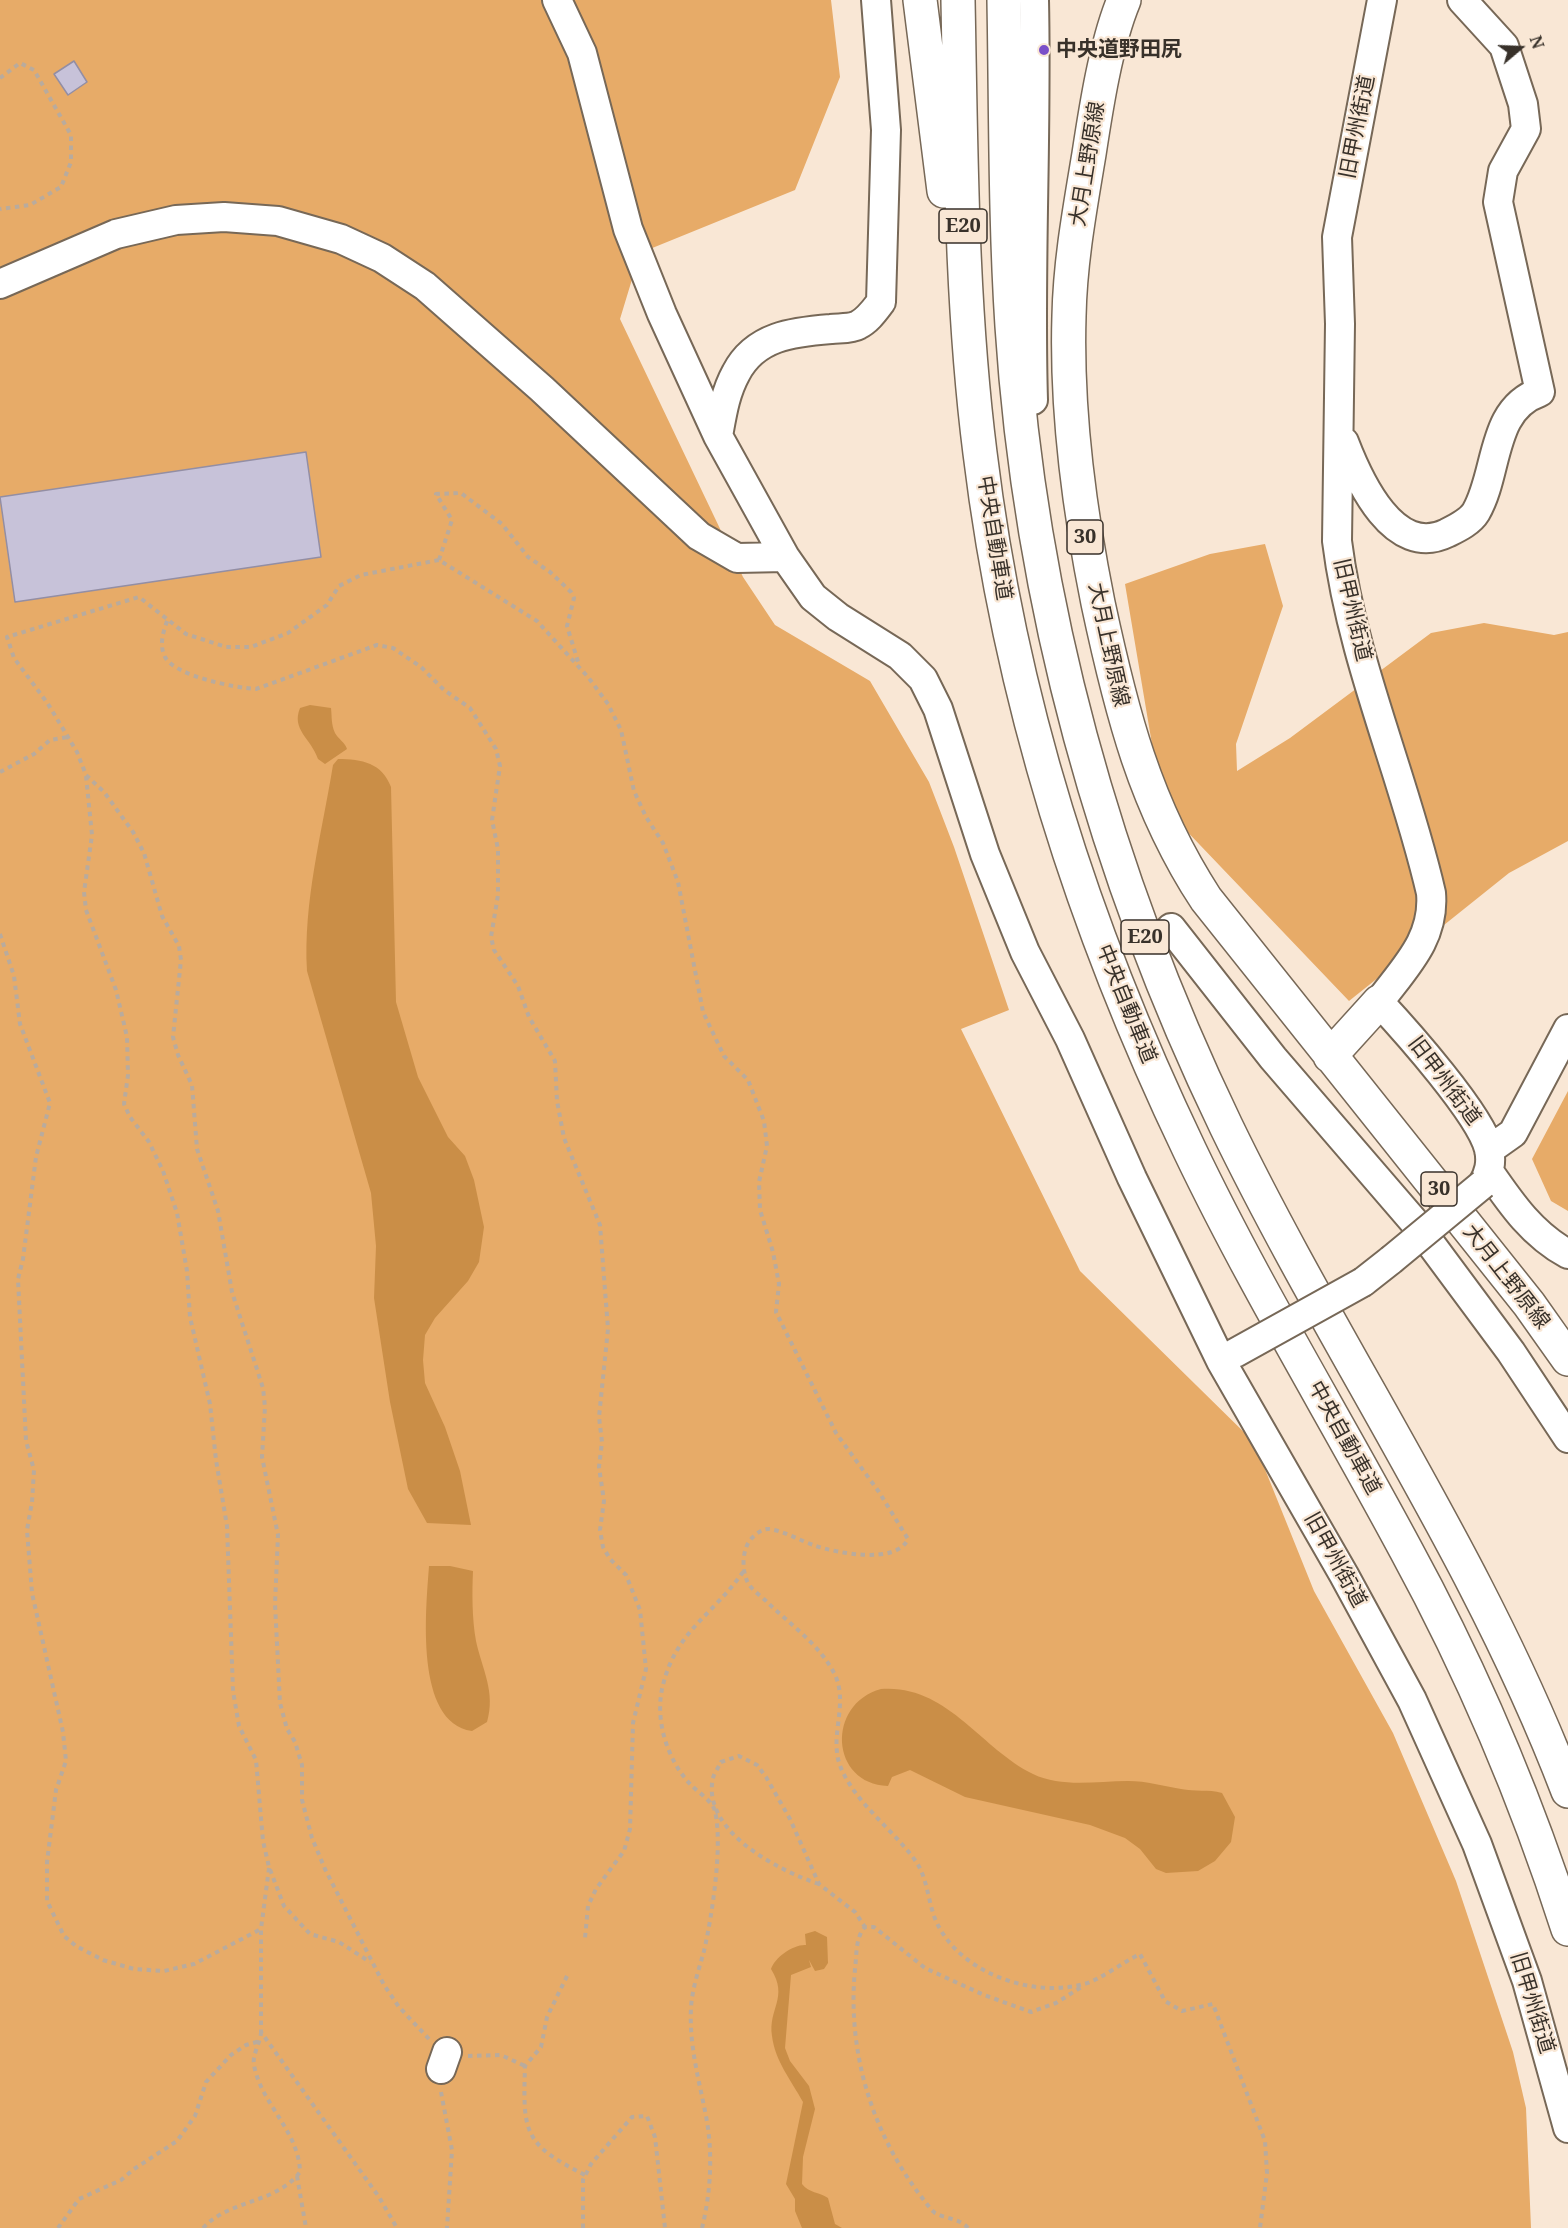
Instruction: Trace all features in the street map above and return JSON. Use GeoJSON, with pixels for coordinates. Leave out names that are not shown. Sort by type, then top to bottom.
{"type":"FeatureCollection","features":[{"type":"Feature","properties":{"kind":"main road"},"geometry":{"type":"LineString","coordinates":[[920,0],[979,452]]}},
{"type":"Feature","properties":{"kind":"main road","name":"中央自動車道"},"geometry":{"type":"LineString","coordinates":[[958,0],[962,202],[969,341],[979,452],[994,552],[1018,677],[1049,794],[1089,913],[1137,1035],[1191,1155],[1408,1553],[1460,1656],[1504,1751],[1545,1856],[1568,1929]]}},
{"type":"Feature","properties":{"kind":"main road","name":"中央自動車道"},"geometry":{"type":"LineString","coordinates":[[1004,0],[1012,326],[1024,455],[1037,542],[1063,678],[1093,788],[1128,894],[1175,1014],[1227,1128],[1498,1630],[1549,1741],[1568,1791]]}},
{"type":"Feature","properties":{"kind":"main road","name":"大月上野原線"},"geometry":{"type":"LineString","coordinates":[[1124,0],[1096,104],[1071,274],[1068,318],[1071,386],[1084,533],[1123,715],[1137,760],[1167,832],[1185,867],[1228,929],[1529,1304],[1568,1359]]}},
{"type":"Feature","properties":{"kind":"main road"},"geometry":{"type":"LineString","coordinates":[[1330,1056],[1379,1002]]}},
{"type":"Feature","properties":{"kind":"street","name":"旧甲州街道"},"geometry":{"type":"LineString","coordinates":[[557,0],[582,53],[628,229],[662,314],[718,436],[785,557],[813,597],[838,617],[900,656],[923,679],[938,709],[985,854],[1025,952],[1070,1039],[1132,1178],[1413,1700],[1477,1844],[1527,1981],[1568,2128]]}},
{"type":"Feature","properties":{"kind":"street"},"geometry":{"type":"LineString","coordinates":[[718,436],[726,396],[736,372],[752,352],[771,339],[795,332],[856,326],[870,317],[881,302],[886,130],[876,0]]}},
{"type":"Feature","properties":{"kind":"street"},"geometry":{"type":"LineString","coordinates":[[1034,0],[1036,76],[1031,340],[1037,542]]}},
{"type":"Feature","properties":{"kind":"street","name":"旧甲州街道"},"geometry":{"type":"LineString","coordinates":[[1382,0],[1337,237],[1340,432],[1337,542],[1341,572],[1362,660],[1425,866],[1432,909],[1426,937],[1379,1002],[1402,1026],[1478,1124],[1487,1169],[1515,1209],[1548,1243],[1568,1254]]}},
{"type":"Feature","properties":{"kind":"street"},"geometry":{"type":"LineString","coordinates":[[1340,432],[1354,471],[1371,499],[1405,533],[1427,540],[1452,531],[1468,521],[1476,512],[1488,478],[1498,437],[1515,407],[1526,397],[1540,392],[1498,202],[1503,171],[1526,129],[1523,104],[1504,46],[1462,0]]}},
{"type":"Feature","properties":{"kind":"street"},"geometry":{"type":"LineString","coordinates":[[0,284],[116,234],[176,220],[224,217],[278,221],[341,239],[382,258],[425,286],[542,389],[699,536],[737,558],[785,557]]}},
{"type":"Feature","properties":{"kind":"street"},"geometry":{"type":"LineString","coordinates":[[1171,928],[1273,1058],[1416,1224],[1511,1352],[1568,1438]]}},
{"type":"Feature","properties":{"kind":"street"},"geometry":{"type":"LineString","coordinates":[[1228,1357],[1363,1282],[1391,1260],[1487,1169],[1513,1133],[1568,1029]]}},
{"type":"Feature","properties":{"kind":"path"},"geometry":{"type":"LineString","coordinates":[[0,78],[20,63],[33,70],[71,135],[71,162],[62,187],[30,205],[0,209]]}},
{"type":"Feature","properties":{"kind":"path"},"geometry":{"type":"LineString","coordinates":[[439,560],[452,520],[436,494],[461,493],[502,524],[528,557],[571,592],[574,598],[567,626],[579,667]]}},
{"type":"Feature","properties":{"kind":"path"},"geometry":{"type":"LineString","coordinates":[[0,635],[7,637],[107,609],[129,598],[139,597],[186,634],[226,647],[251,647],[288,633],[327,605],[339,586],[361,575],[439,560],[537,621],[579,667],[608,704],[621,730],[634,791],[646,817],[663,843],[678,882],[703,1012],[712,1036],[724,1056],[748,1080],[758,1102],[767,1146],[759,1182],[760,1210],[773,1252],[779,1284],[776,1312],[836,1433],[879,1492],[908,1539],[905,1547],[891,1554],[877,1556],[818,1546],[767,1529],[758,1532],[746,1546],[743,1571],[728,1594],[691,1628],[677,1646],[662,1686],[660,1710],[663,1737],[672,1759],[689,1782],[715,1809],[744,1845],[764,1860],[793,1875],[819,1884],[848,1905],[866,1927]]}},
{"type":"Feature","properties":{"kind":"path"},"geometry":{"type":"LineString","coordinates":[[167,621],[162,648],[166,660],[211,681],[239,688],[256,690],[377,645],[393,648],[422,667],[444,690],[470,708],[488,733],[498,756],[500,766],[492,820],[498,849],[498,895],[490,937],[494,950],[518,986],[529,1017],[555,1061],[557,1101],[564,1138],[600,1225],[608,1329],[599,1417],[602,1442],[599,1467],[604,1501],[600,1530],[603,1547],[631,1586],[640,1610],[644,1637],[646,1669],[633,1723],[630,1829],[624,1851],[588,1906],[585,1938]]}},
{"type":"Feature","properties":{"kind":"path"},"geometry":{"type":"LineString","coordinates":[[7,637],[14,658],[48,704],[68,737],[86,775],[92,835],[84,892],[86,910],[116,990],[127,1037],[128,1075],[124,1104],[130,1117],[154,1151],[177,1213],[187,1271],[190,1317],[210,1404],[227,1526],[233,1691],[239,1726],[256,1760],[263,1841],[269,1868],[284,1906],[310,1934],[339,1942],[372,1963]]}},
{"type":"Feature","properties":{"kind":"path"},"geometry":{"type":"LineString","coordinates":[[0,772],[34,754],[50,740],[68,737]]}},
{"type":"Feature","properties":{"kind":"path"},"geometry":{"type":"LineString","coordinates":[[86,775],[104,792],[133,832],[144,853],[162,916],[179,946],[181,960],[173,1037],[178,1055],[192,1085],[197,1149],[218,1211],[232,1292],[263,1388],[265,1407],[262,1457],[278,1535],[275,1604],[280,1704],[287,1729],[295,1742],[302,1765],[302,1800],[312,1838],[372,1963],[399,2007],[434,2043],[444,2060],[440,2084],[452,2150],[447,2228]]}},
{"type":"Feature","properties":{"kind":"path"},"geometry":{"type":"LineString","coordinates":[[0,934],[14,976],[21,1024],[50,1103],[36,1157],[23,1259],[18,1279],[26,1442],[34,1470],[27,1530],[32,1593],[63,1732],[66,1761],[56,1790],[47,1862],[47,1901],[64,1936],[76,1946],[103,1960],[135,1969],[164,1971],[194,1964],[261,1929]]}},
{"type":"Feature","properties":{"kind":"path"},"geometry":{"type":"LineString","coordinates":[[743,1571],[749,1585],[807,1640],[834,1673],[841,1690],[835,1748],[841,1768],[858,1794],[909,1851],[921,1869],[937,1925],[951,1948],[971,1962],[999,1976],[1033,1988],[1086,1984]]}},
{"type":"Feature","properties":{"kind":"path"},"geometry":{"type":"LineString","coordinates":[[702,2228],[709,2192],[710,2159],[706,2117],[698,2083],[691,2014],[706,1942],[717,1868],[713,1779],[721,1762],[739,1756],[758,1765],[790,1819],[819,1884]]}},
{"type":"Feature","properties":{"kind":"path"},"geometry":{"type":"LineString","coordinates":[[269,1868],[261,1929],[261,2032],[253,2063],[269,2101],[291,2135],[300,2158],[297,2175],[306,2228]]}},
{"type":"Feature","properties":{"kind":"path"},"geometry":{"type":"LineString","coordinates":[[968,2228],[956,2220],[934,2212],[922,2197],[891,2152],[870,2103],[855,2033],[853,1990],[859,1934],[866,1927],[874,1927],[925,1968],[984,1995],[1031,2012],[1056,2004],[1086,1984],[1140,1954],[1165,2001],[1182,2011],[1213,2004],[1265,2141],[1267,2173],[1260,2228]]}},
{"type":"Feature","properties":{"kind":"path"},"geometry":{"type":"LineString","coordinates":[[567,1976],[547,2017],[541,2047],[525,2066],[526,2129],[534,2142],[550,2155],[585,2175]]}},
{"type":"Feature","properties":{"kind":"path"},"geometry":{"type":"LineString","coordinates":[[261,2032],[379,2197],[397,2228]]}},
{"type":"Feature","properties":{"kind":"path"},"geometry":{"type":"LineString","coordinates":[[58,2228],[79,2199],[121,2180],[177,2141],[195,2116],[206,2082],[231,2055],[246,2045],[260,2041]]}},
{"type":"Feature","properties":{"kind":"path"},"geometry":{"type":"LineString","coordinates":[[444,2060],[501,2055],[525,2066]]}},
{"type":"Feature","properties":{"kind":"path"},"geometry":{"type":"LineString","coordinates":[[583,2228],[583,2180],[591,2163],[632,2117],[647,2116],[655,2137],[665,2228]]}},
{"type":"Feature","properties":{"kind":"path"},"geometry":{"type":"LineString","coordinates":[[203,2228],[214,2217],[276,2192],[293,2181],[297,2175]]}},
{"type":"Feature","properties":{"kind":"shaded area"},"geometry":{"type":"Polygon","coordinates":[[[0,0],[831,0],[840,77],[795,190],[640,253],[620,319],[743,577],[775,625],[870,681],[929,782],[954,847],[1009,1010],[961,1029],[1080,1271],[1254,1442],[1314,1591],[1393,1733],[1456,1881],[1513,2052],[1526,2108],[1531,2228],[0,2228],[0,0]]]}},
{"type":"Feature","properties":{"kind":"shaded area"},"geometry":{"type":"Polygon","coordinates":[[[1265,544],[1283,606],[1236,744],[1237,771],[1290,738],[1431,633],[1484,623],[1554,635],[1568,632],[1568,841],[1509,873],[1349,1001],[1178,822],[1155,762],[1125,584],[1210,554],[1265,544]]]}},
{"type":"Feature","properties":{"kind":"shaded area"},"geometry":{"type":"Polygon","coordinates":[[[310,705],[331,708],[335,733],[347,749],[325,764],[318,759],[298,722],[300,708],[310,705]]]}},
{"type":"Feature","properties":{"kind":"shaded area"},"geometry":{"type":"Polygon","coordinates":[[[338,759],[370,764],[382,772],[391,787],[396,1002],[418,1077],[448,1137],[465,1156],[474,1180],[484,1227],[479,1262],[468,1281],[435,1318],[425,1335],[423,1360],[425,1383],[445,1427],[460,1471],[471,1525],[427,1523],[408,1489],[390,1402],[374,1298],[376,1246],[371,1193],[307,971],[308,919],[314,868],[333,765],[338,759]]]}},
{"type":"Feature","properties":{"kind":"shaded area"},"geometry":{"type":"Polygon","coordinates":[[[1568,1091],[1568,1211],[1551,1201],[1532,1159],[1568,1091]]]}},
{"type":"Feature","properties":{"kind":"shaded area"},"geometry":{"type":"Polygon","coordinates":[[[429,1566],[450,1566],[473,1571],[475,1633],[490,1701],[487,1722],[472,1731],[453,1723],[440,1708],[432,1686],[426,1635],[429,1566]]]}},
{"type":"Feature","properties":{"kind":"shaded area"},"geometry":{"type":"Polygon","coordinates":[[[881,1689],[904,1690],[944,1707],[1014,1763],[1044,1778],[1079,1783],[1135,1781],[1186,1790],[1222,1793],[1235,1817],[1231,1842],[1215,1861],[1198,1871],[1166,1873],[1156,1869],[1140,1849],[1125,1838],[1090,1825],[965,1797],[910,1770],[892,1777],[888,1786],[869,1782],[855,1772],[846,1758],[842,1742],[844,1726],[851,1710],[863,1697],[881,1689]]]}},
{"type":"Feature","properties":{"kind":"shaded area"},"geometry":{"type":"Polygon","coordinates":[[[815,1931],[827,1937],[828,1963],[824,1969],[815,1971],[809,1960],[811,1967],[791,1975],[785,2048],[790,2061],[809,2086],[815,2109],[803,2157],[802,2184],[828,2198],[835,2224],[842,2228],[802,2228],[795,2211],[795,2199],[786,2184],[803,2102],[780,2062],[772,2036],[778,1996],[776,1979],[771,1969],[773,1964],[786,1952],[806,1945],[805,1934],[815,1931]]]}},
{"type":"Feature","properties":{"kind":"building"},"geometry":{"type":"Polygon","coordinates":[[[74,61],[87,82],[68,95],[54,74],[74,61]]]}},
{"type":"Feature","properties":{"kind":"building"},"geometry":{"type":"Polygon","coordinates":[[[306,452],[321,557],[15,602],[0,497],[306,452]]]}},
{"type":"Feature","properties":{"kind":"place","name":"中央道野田尻"},"geometry":{"type":"Point","coordinates":[1044,50]}}]}
